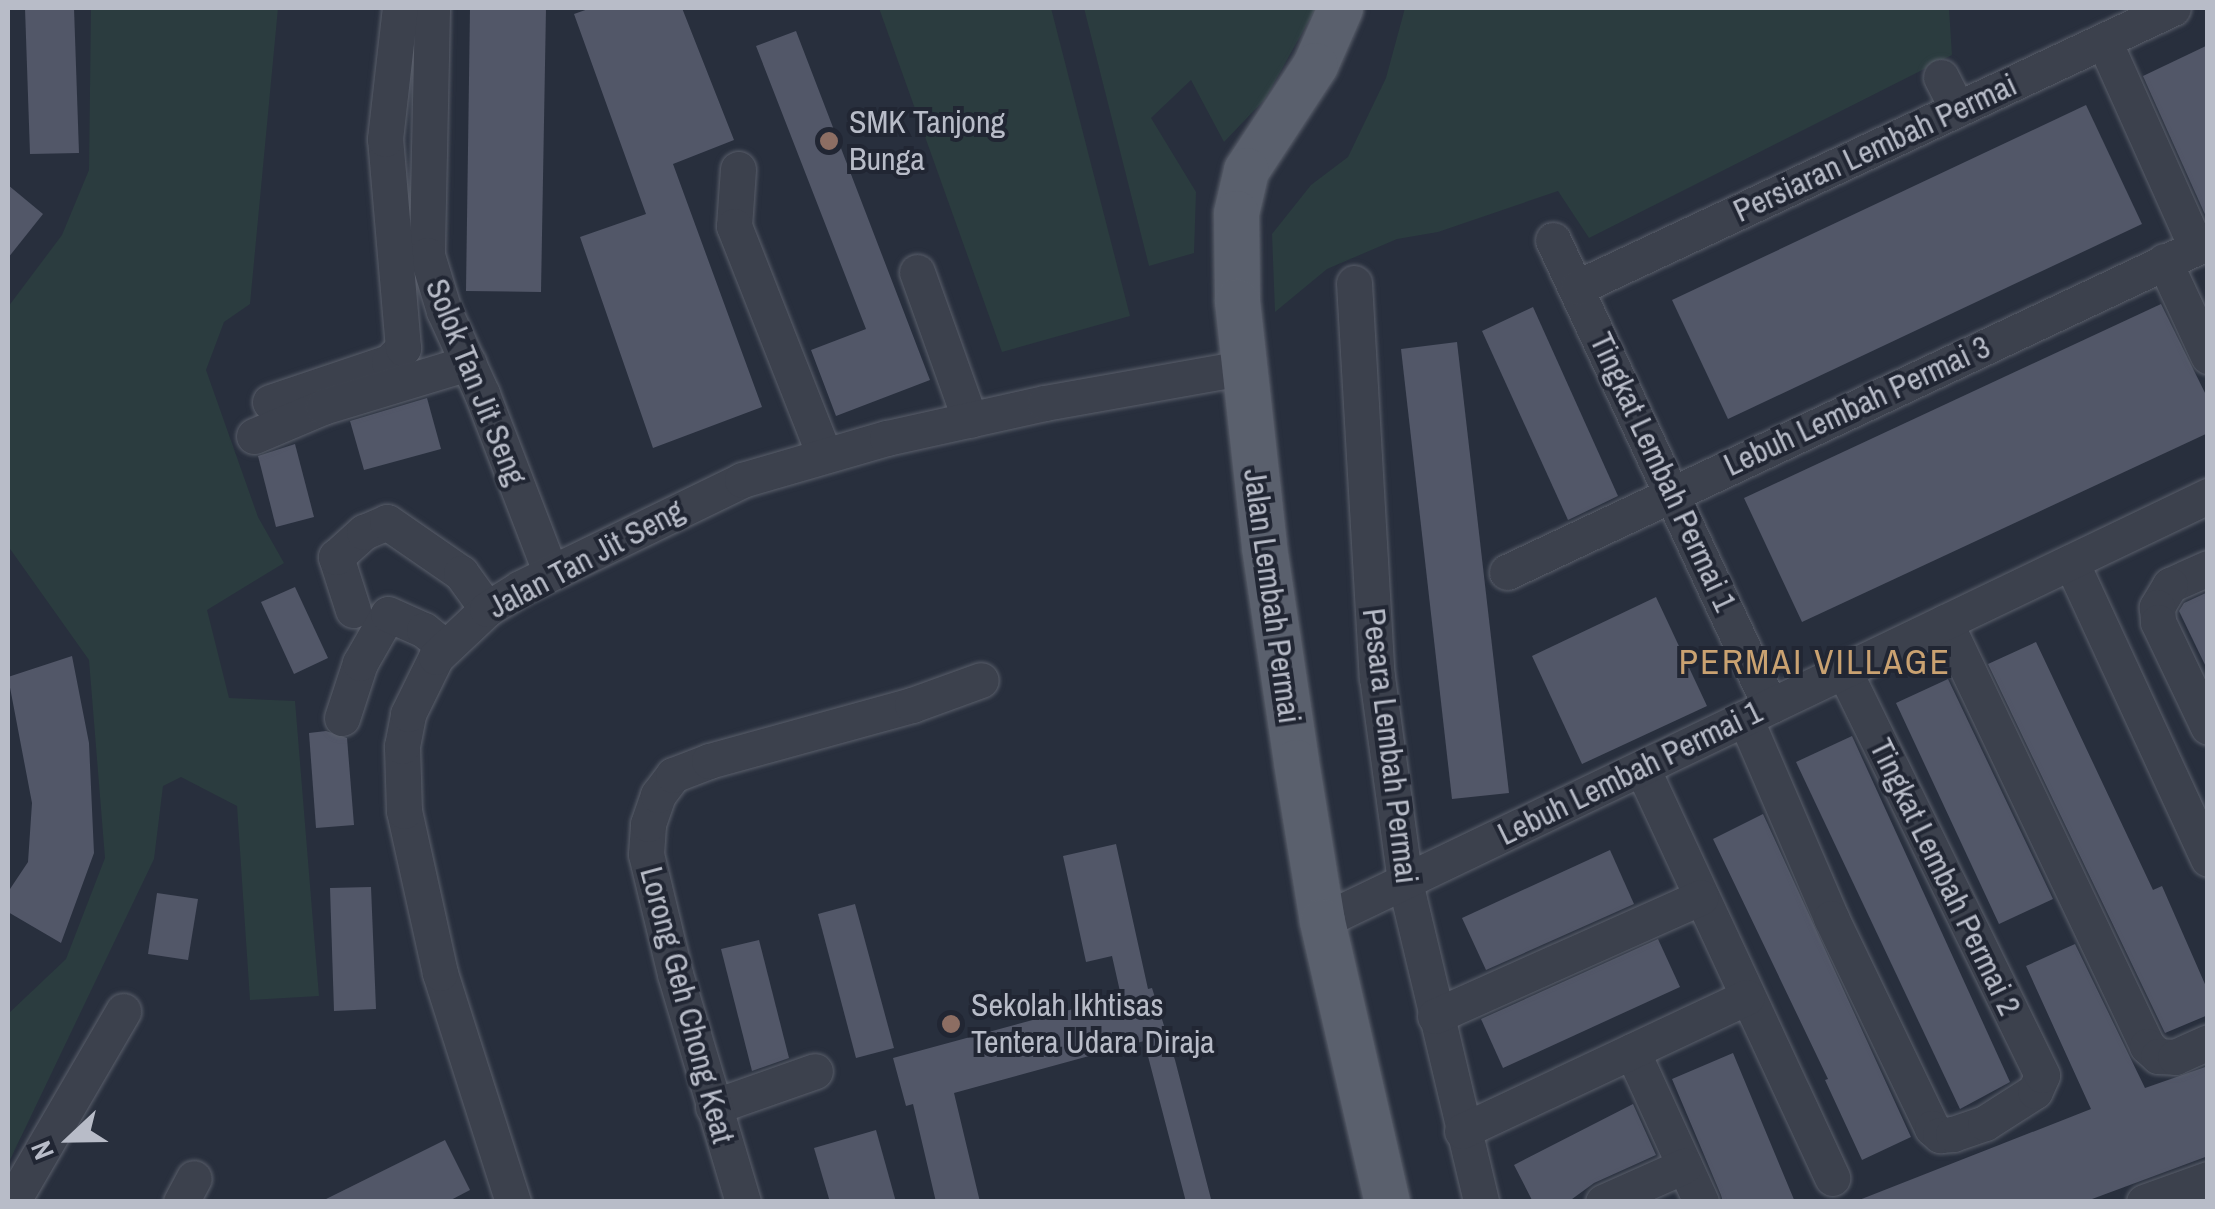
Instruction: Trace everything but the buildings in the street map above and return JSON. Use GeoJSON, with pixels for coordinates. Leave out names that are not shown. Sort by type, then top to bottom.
{"type":"FeatureCollection","features":[{"type":"Feature","properties":{"kind":"main road","name":"Jalan Lembah Permai"},"geometry":{"type":"LineString","coordinates":[[1340,8],[1314,65],[1246,170],[1236,213],[1242,368],[1264,547],[1322,921],[1388,1202]]}},
{"type":"Feature","properties":{"kind":"street"},"geometry":{"type":"LineString","coordinates":[[270,402],[389,362],[403,348],[385,139],[400,8]]}},
{"type":"Feature","properties":{"kind":"street","name":"Solok Tan Jit Seng"},"geometry":{"type":"LineString","coordinates":[[432,8],[427,255],[439,298],[550,572]]}},
{"type":"Feature","properties":{"kind":"street","name":"Persiaran Lembah Permai"},"geometry":{"type":"LineString","coordinates":[[1578,288],[2172,8]]}},
{"type":"Feature","properties":{"kind":"street"},"geometry":{"type":"LineString","coordinates":[[2104,41],[2189,250],[2208,356]]}},
{"type":"Feature","properties":{"kind":"street"},"geometry":{"type":"LineString","coordinates":[[1941,77],[1957,109]]}},
{"type":"Feature","properties":{"kind":"street"},"geometry":{"type":"LineString","coordinates":[[738,168],[734,226],[824,455]]}},
{"type":"Feature","properties":{"kind":"street","name":"Tingkat Lembah Permai 1"},"geometry":{"type":"LineString","coordinates":[[1554,240],[1672,494],[1758,712],[1831,918],[1932,1128],[1940,1134],[1953,1134],[1985,1123],[2039,1085]]}},
{"type":"Feature","properties":{"kind":"street","name":"Lebuh Lembah Permai 3"},"geometry":{"type":"LineString","coordinates":[[1508,572],[2189,250]]}},
{"type":"Feature","properties":{"kind":"street"},"geometry":{"type":"LineString","coordinates":[[917,272],[970,420]]}},
{"type":"Feature","properties":{"kind":"street","name":"Pesara Lembah Permai"},"geometry":{"type":"LineString","coordinates":[[1354,283],[1377,678],[1405,882],[1481,1202]]}},
{"type":"Feature","properties":{"kind":"street"},"geometry":{"type":"LineString","coordinates":[[254,436],[323,407],[468,363]]}},
{"type":"Feature","properties":{"kind":"street","name":"Jalan Tan Jit Seng"},"geometry":{"type":"LineString","coordinates":[[514,1202],[440,973],[404,811],[402,746],[408,714],[425,674],[445,647],[488,609],[550,572],[712,492],[824,455],[970,420],[1242,368]]}},
{"type":"Feature","properties":{"kind":"street","name":"Lebuh Lembah Permai 1"},"geometry":{"type":"LineString","coordinates":[[1322,921],[2208,496]]}},
{"type":"Feature","properties":{"kind":"street"},"geometry":{"type":"LineString","coordinates":[[353,610],[336,557],[364,532],[387,522],[461,573],[488,609]]}},
{"type":"Feature","properties":{"kind":"street"},"geometry":{"type":"LineString","coordinates":[[2071,562],[2205,846]]}},
{"type":"Feature","properties":{"kind":"street"},"geometry":{"type":"LineString","coordinates":[[2205,714],[2158,622],[2157,608],[2170,585],[2208,568]]}},
{"type":"Feature","properties":{"kind":"street"},"geometry":{"type":"LineString","coordinates":[[342,718],[360,663],[388,614],[424,630],[445,647]]}},
{"type":"Feature","properties":{"kind":"street"},"geometry":{"type":"LineString","coordinates":[[1945,622],[2147,1046],[2158,1056],[2175,1057],[2208,1042]]}},
{"type":"Feature","properties":{"kind":"street","name":"Tingkat Lembah Permai 2"},"geometry":{"type":"LineString","coordinates":[[1844,670],[2042,1075],[2039,1085]]}},
{"type":"Feature","properties":{"kind":"street","name":"Lorong Geh Chong Keat"},"geometry":{"type":"LineString","coordinates":[[742,1202],[646,854],[648,824],[658,795],[673,775],[709,761],[912,705],[980,680]]}},
{"type":"Feature","properties":{"kind":"street"},"geometry":{"type":"LineString","coordinates":[[1642,768],[1832,1178]]}},
{"type":"Feature","properties":{"kind":"street"},"geometry":{"type":"LineString","coordinates":[[1435,1016],[1701,897]]}},
{"type":"Feature","properties":{"kind":"street"},"geometry":{"type":"LineString","coordinates":[[1462,1131],[1747,997]]}},
{"type":"Feature","properties":{"kind":"street"},"geometry":{"type":"LineString","coordinates":[[12,1202],[123,1011]]}},
{"type":"Feature","properties":{"kind":"street"},"geometry":{"type":"LineString","coordinates":[[1632,1052],[1701,1202]]}},
{"type":"Feature","properties":{"kind":"street"},"geometry":{"type":"LineString","coordinates":[[713,1108],[815,1071]]}},
{"type":"Feature","properties":{"kind":"street"},"geometry":{"type":"LineString","coordinates":[[1603,1202],[1684,1166]]}},
{"type":"Feature","properties":{"kind":"street"},"geometry":{"type":"LineString","coordinates":[[2144,1202],[2208,1179]]}},
{"type":"Feature","properties":{"kind":"shaded area"},"geometry":{"type":"Polygon","coordinates":[[[91,8],[278,8],[250,304],[224,322],[206,370],[258,517],[284,563],[207,610],[229,698],[295,701],[319,996],[250,1000],[237,806],[181,777],[163,786],[154,859],[8,1164],[8,1014],[66,959],[105,858],[89,660],[8,546],[8,307],[62,235],[89,170],[91,8]]]}},
{"type":"Feature","properties":{"kind":"shaded area"},"geometry":{"type":"Polygon","coordinates":[[[879,8],[1051,8],[1130,316],[1002,352],[879,8]]]}},
{"type":"Feature","properties":{"kind":"shaded area"},"geometry":{"type":"Polygon","coordinates":[[[1084,8],[1316,8],[1265,99],[1224,142],[1191,80],[1151,118],[1196,192],[1194,253],[1149,266],[1084,8]]]}},
{"type":"Feature","properties":{"kind":"shaded area"},"geometry":{"type":"Polygon","coordinates":[[[1405,8],[1949,8],[1952,55],[1589,238],[1558,191],[1438,232],[1397,239],[1327,269],[1275,312],[1272,234],[1311,185],[1348,157],[1386,78],[1405,8]]]}},
{"type":"Feature","properties":{"kind":"place","name":"SMK Tanjong Bunga"},"geometry":{"type":"Point","coordinates":[829,141]}},
{"type":"Feature","properties":{"kind":"place","name":"Sekolah Ikhtisas Tentera Udara Diraja"},"geometry":{"type":"Point","coordinates":[951,1024]}},
{"type":"Feature","properties":{"kind":"district","name":"PERMAI VILLAGE"},"geometry":{"type":"Point","coordinates":[1815,662]}}]}
